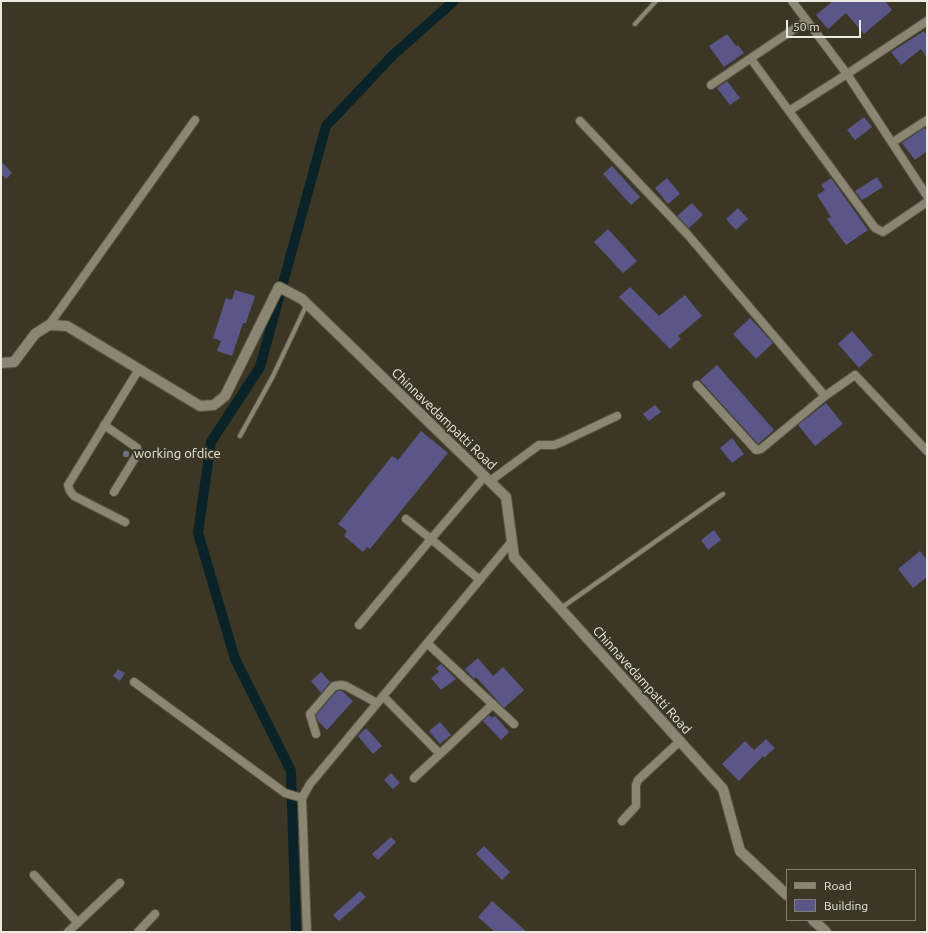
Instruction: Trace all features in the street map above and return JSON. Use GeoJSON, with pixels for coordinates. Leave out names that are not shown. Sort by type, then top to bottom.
{"type":"FeatureCollection","features":[{"type":"Feature","properties":{"kind":"street"},"geometry":{"type":"LineString","coordinates":[[792,1],[847,74],[927,196]]}},
{"type":"Feature","properties":{"kind":"street"},"geometry":{"type":"LineString","coordinates":[[711,85],[806,21]]}},
{"type":"Feature","properties":{"kind":"street"},"geometry":{"type":"LineString","coordinates":[[789,111],[927,21]]}},
{"type":"Feature","properties":{"kind":"street"},"geometry":{"type":"LineString","coordinates":[[751,58],[875,228],[883,232],[927,202]]}},
{"type":"Feature","properties":{"kind":"street"},"geometry":{"type":"LineString","coordinates":[[1,364],[14,362],[35,334],[49,325],[195,120]]}},
{"type":"Feature","properties":{"kind":"street"},"geometry":{"type":"LineString","coordinates":[[893,142],[927,120]]}},
{"type":"Feature","properties":{"kind":"street"},"geometry":{"type":"LineString","coordinates":[[580,121],[688,235],[825,396]]}},
{"type":"Feature","properties":{"kind":"street","name":"Chinnavedampatti Road"},"geometry":{"type":"LineString","coordinates":[[49,325],[67,326],[200,406],[214,405],[225,396],[279,287],[304,301],[506,497],[514,557],[723,789],[740,851],[786,895]]}},
{"type":"Feature","properties":{"kind":"street"},"geometry":{"type":"LineString","coordinates":[[126,522],[74,496],[68,485],[139,369]]}},
{"type":"Feature","properties":{"kind":"street"},"geometry":{"type":"LineString","coordinates":[[697,385],[756,450],[760,449],[825,396],[855,375],[927,451]]}},
{"type":"Feature","properties":{"kind":"street"},"geometry":{"type":"LineString","coordinates":[[359,626],[431,539],[487,479],[538,445],[554,445],[617,416]]}},
{"type":"Feature","properties":{"kind":"street"},"geometry":{"type":"LineString","coordinates":[[104,425],[137,448],[138,453],[114,492]]}},
{"type":"Feature","properties":{"kind":"street"},"geometry":{"type":"LineString","coordinates":[[406,519],[480,580]]}},
{"type":"Feature","properties":{"kind":"street"},"geometry":{"type":"LineString","coordinates":[[307,932],[301,798],[310,784],[512,541]]}},
{"type":"Feature","properties":{"kind":"street"},"geometry":{"type":"LineString","coordinates":[[427,643],[514,724]]}},
{"type":"Feature","properties":{"kind":"street"},"geometry":{"type":"LineString","coordinates":[[134,682],[285,793],[301,798]]}},
{"type":"Feature","properties":{"kind":"street"},"geometry":{"type":"LineString","coordinates":[[316,734],[310,714],[334,686],[341,684],[377,703]]}},
{"type":"Feature","properties":{"kind":"street"},"geometry":{"type":"LineString","coordinates":[[383,696],[440,754]]}},
{"type":"Feature","properties":{"kind":"street"},"geometry":{"type":"LineString","coordinates":[[414,778],[493,704]]}},
{"type":"Feature","properties":{"kind":"street"},"geometry":{"type":"LineString","coordinates":[[622,821],[636,806],[636,785],[638,780],[680,741]]}},
{"type":"Feature","properties":{"kind":"street"},"geometry":{"type":"LineString","coordinates":[[34,875],[78,923]]}},
{"type":"Feature","properties":{"kind":"street"},"geometry":{"type":"LineString","coordinates":[[68,932],[120,883]]}},
{"type":"Feature","properties":{"kind":"street"},"geometry":{"type":"LineString","coordinates":[[138,932],[155,914]]}},
{"type":"Feature","properties":{"kind":"street"},"geometry":{"type":"LineString","coordinates":[[814,921],[826,932]]}},
{"type":"Feature","properties":{"kind":"lane"},"geometry":{"type":"LineString","coordinates":[[635,24],[656,1]]}},
{"type":"Feature","properties":{"kind":"lane"},"geometry":{"type":"LineString","coordinates":[[240,436],[273,376],[304,301]]}},
{"type":"Feature","properties":{"kind":"lane"},"geometry":{"type":"LineString","coordinates":[[561,609],[723,494]]}},
{"type":"Feature","properties":{"kind":"building"},"geometry":{"type":"Polygon","coordinates":[[[833,1],[885,1],[892,10],[864,34],[846,13],[828,29],[816,15],[833,1]]]}},
{"type":"Feature","properties":{"kind":"building"},"geometry":{"type":"Polygon","coordinates":[[[924,31],[927,36],[927,58],[921,49],[901,65],[891,52],[924,31]]]}},
{"type":"Feature","properties":{"kind":"building"},"geometry":{"type":"Polygon","coordinates":[[[727,34],[736,46],[738,45],[744,53],[724,67],[709,46],[727,34]]]}},
{"type":"Feature","properties":{"kind":"building"},"geometry":{"type":"Polygon","coordinates":[[[727,81],[740,98],[730,105],[717,88],[727,81]]]}},
{"type":"Feature","properties":{"kind":"building"},"geometry":{"type":"Polygon","coordinates":[[[864,117],[872,127],[855,140],[847,130],[864,117]]]}},
{"type":"Feature","properties":{"kind":"building"},"geometry":{"type":"Polygon","coordinates":[[[924,128],[927,131],[927,151],[915,160],[902,143],[924,128]]]}},
{"type":"Feature","properties":{"kind":"building"},"geometry":{"type":"Polygon","coordinates":[[[1,161],[12,173],[6,179],[1,174],[1,161]]]}},
{"type":"Feature","properties":{"kind":"building"},"geometry":{"type":"Polygon","coordinates":[[[612,166],[640,197],[631,205],[603,174],[612,166]]]}},
{"type":"Feature","properties":{"kind":"building"},"geometry":{"type":"Polygon","coordinates":[[[877,177],[883,187],[862,200],[855,191],[877,177]]]}},
{"type":"Feature","properties":{"kind":"building"},"geometry":{"type":"Polygon","coordinates":[[[667,178],[680,194],[668,204],[655,188],[667,178]]]}},
{"type":"Feature","properties":{"kind":"building"},"geometry":{"type":"Polygon","coordinates":[[[831,178],[868,230],[846,245],[827,219],[831,217],[817,195],[825,190],[821,185],[831,178]]]}},
{"type":"Feature","properties":{"kind":"building"},"geometry":{"type":"Polygon","coordinates":[[[692,203],[703,215],[689,228],[677,216],[692,203]]]}},
{"type":"Feature","properties":{"kind":"building"},"geometry":{"type":"Polygon","coordinates":[[[738,208],[748,219],[736,230],[726,219],[738,208]]]}},
{"type":"Feature","properties":{"kind":"building"},"geometry":{"type":"Polygon","coordinates":[[[608,229],[637,261],[623,273],[594,242],[608,229]]]}},
{"type":"Feature","properties":{"kind":"building"},"geometry":{"type":"Polygon","coordinates":[[[630,287],[659,316],[685,295],[702,316],[678,336],[681,339],[670,349],[619,297],[630,287]]]}},
{"type":"Feature","properties":{"kind":"building"},"geometry":{"type":"Polygon","coordinates":[[[235,290],[255,296],[246,323],[243,323],[232,356],[217,351],[221,341],[213,338],[226,298],[232,300],[235,290]]]}},
{"type":"Feature","properties":{"kind":"building"},"geometry":{"type":"Polygon","coordinates":[[[750,318],[773,343],[756,359],[733,334],[750,318]]]}},
{"type":"Feature","properties":{"kind":"building"},"geometry":{"type":"Polygon","coordinates":[[[852,331],[873,355],[859,368],[838,344],[852,331]]]}},
{"type":"Feature","properties":{"kind":"building"},"geometry":{"type":"Polygon","coordinates":[[[717,365],[774,430],[758,444],[700,380],[717,365]]]}},
{"type":"Feature","properties":{"kind":"building"},"geometry":{"type":"Polygon","coordinates":[[[826,403],[843,424],[815,446],[798,425],[826,403]]]}},
{"type":"Feature","properties":{"kind":"building"},"geometry":{"type":"Polygon","coordinates":[[[655,405],[661,412],[649,421],[643,414],[655,405]]]}},
{"type":"Feature","properties":{"kind":"building"},"geometry":{"type":"Polygon","coordinates":[[[421,431],[448,453],[370,549],[367,547],[363,552],[344,536],[347,531],[338,524],[392,456],[398,460],[421,431]]]}},
{"type":"Feature","properties":{"kind":"building"},"geometry":{"type":"Polygon","coordinates":[[[732,438],[744,454],[732,463],[720,448],[732,438]]]}},
{"type":"Feature","properties":{"kind":"building"},"geometry":{"type":"Polygon","coordinates":[[[714,530],[721,540],[708,550],[701,540],[714,530]]]}},
{"type":"Feature","properties":{"kind":"building"},"geometry":{"type":"Polygon","coordinates":[[[920,551],[927,560],[927,577],[913,588],[898,569],[920,551]]]}},
{"type":"Feature","properties":{"kind":"building"},"geometry":{"type":"Polygon","coordinates":[[[478,658],[493,676],[503,667],[524,690],[504,708],[476,677],[474,679],[465,669],[478,658]]]}},
{"type":"Feature","properties":{"kind":"building"},"geometry":{"type":"Polygon","coordinates":[[[441,664],[456,679],[441,690],[431,678],[439,672],[436,668],[441,664]]]}},
{"type":"Feature","properties":{"kind":"building"},"geometry":{"type":"Polygon","coordinates":[[[118,669],[125,673],[120,681],[113,676],[118,669]]]}},
{"type":"Feature","properties":{"kind":"building"},"geometry":{"type":"Polygon","coordinates":[[[321,672],[330,682],[321,693],[311,681],[321,672]]]}},
{"type":"Feature","properties":{"kind":"building"},"geometry":{"type":"Polygon","coordinates":[[[337,691],[342,691],[353,701],[327,730],[318,721],[316,715],[337,691]]]}},
{"type":"Feature","properties":{"kind":"building"},"geometry":{"type":"Polygon","coordinates":[[[489,715],[492,718],[495,716],[509,732],[501,740],[483,721],[489,715]]]}},
{"type":"Feature","properties":{"kind":"building"},"geometry":{"type":"Polygon","coordinates":[[[440,722],[451,735],[440,744],[429,731],[440,722]]]}},
{"type":"Feature","properties":{"kind":"building"},"geometry":{"type":"Polygon","coordinates":[[[366,728],[382,746],[373,754],[358,736],[366,728]]]}},
{"type":"Feature","properties":{"kind":"building"},"geometry":{"type":"Polygon","coordinates":[[[766,739],[775,748],[764,758],[763,756],[739,781],[722,764],[745,741],[754,750],[766,739]]]}},
{"type":"Feature","properties":{"kind":"building"},"geometry":{"type":"Polygon","coordinates":[[[391,773],[400,783],[393,789],[384,780],[391,773]]]}},
{"type":"Feature","properties":{"kind":"building"},"geometry":{"type":"Polygon","coordinates":[[[391,837],[396,842],[378,860],[372,854],[391,837]]]}},
{"type":"Feature","properties":{"kind":"building"},"geometry":{"type":"Polygon","coordinates":[[[484,846],[510,872],[502,880],[476,854],[484,846]]]}},
{"type":"Feature","properties":{"kind":"building"},"geometry":{"type":"Polygon","coordinates":[[[360,891],[366,897],[339,921],[333,915],[360,891]]]}},
{"type":"Feature","properties":{"kind":"building"},"geometry":{"type":"Polygon","coordinates":[[[492,901],[527,932],[495,932],[478,917],[492,901]]]}},
{"type":"Feature","properties":{"kind":"waterway"},"geometry":{"type":"LineString","coordinates":[[296,932],[291,771],[235,659],[198,533],[211,442],[260,367],[326,126],[393,55],[454,1]]}},
{"type":"Feature","properties":{"kind":"place","name":"working ofdice"},"geometry":{"type":"Point","coordinates":[126,454]}}]}
